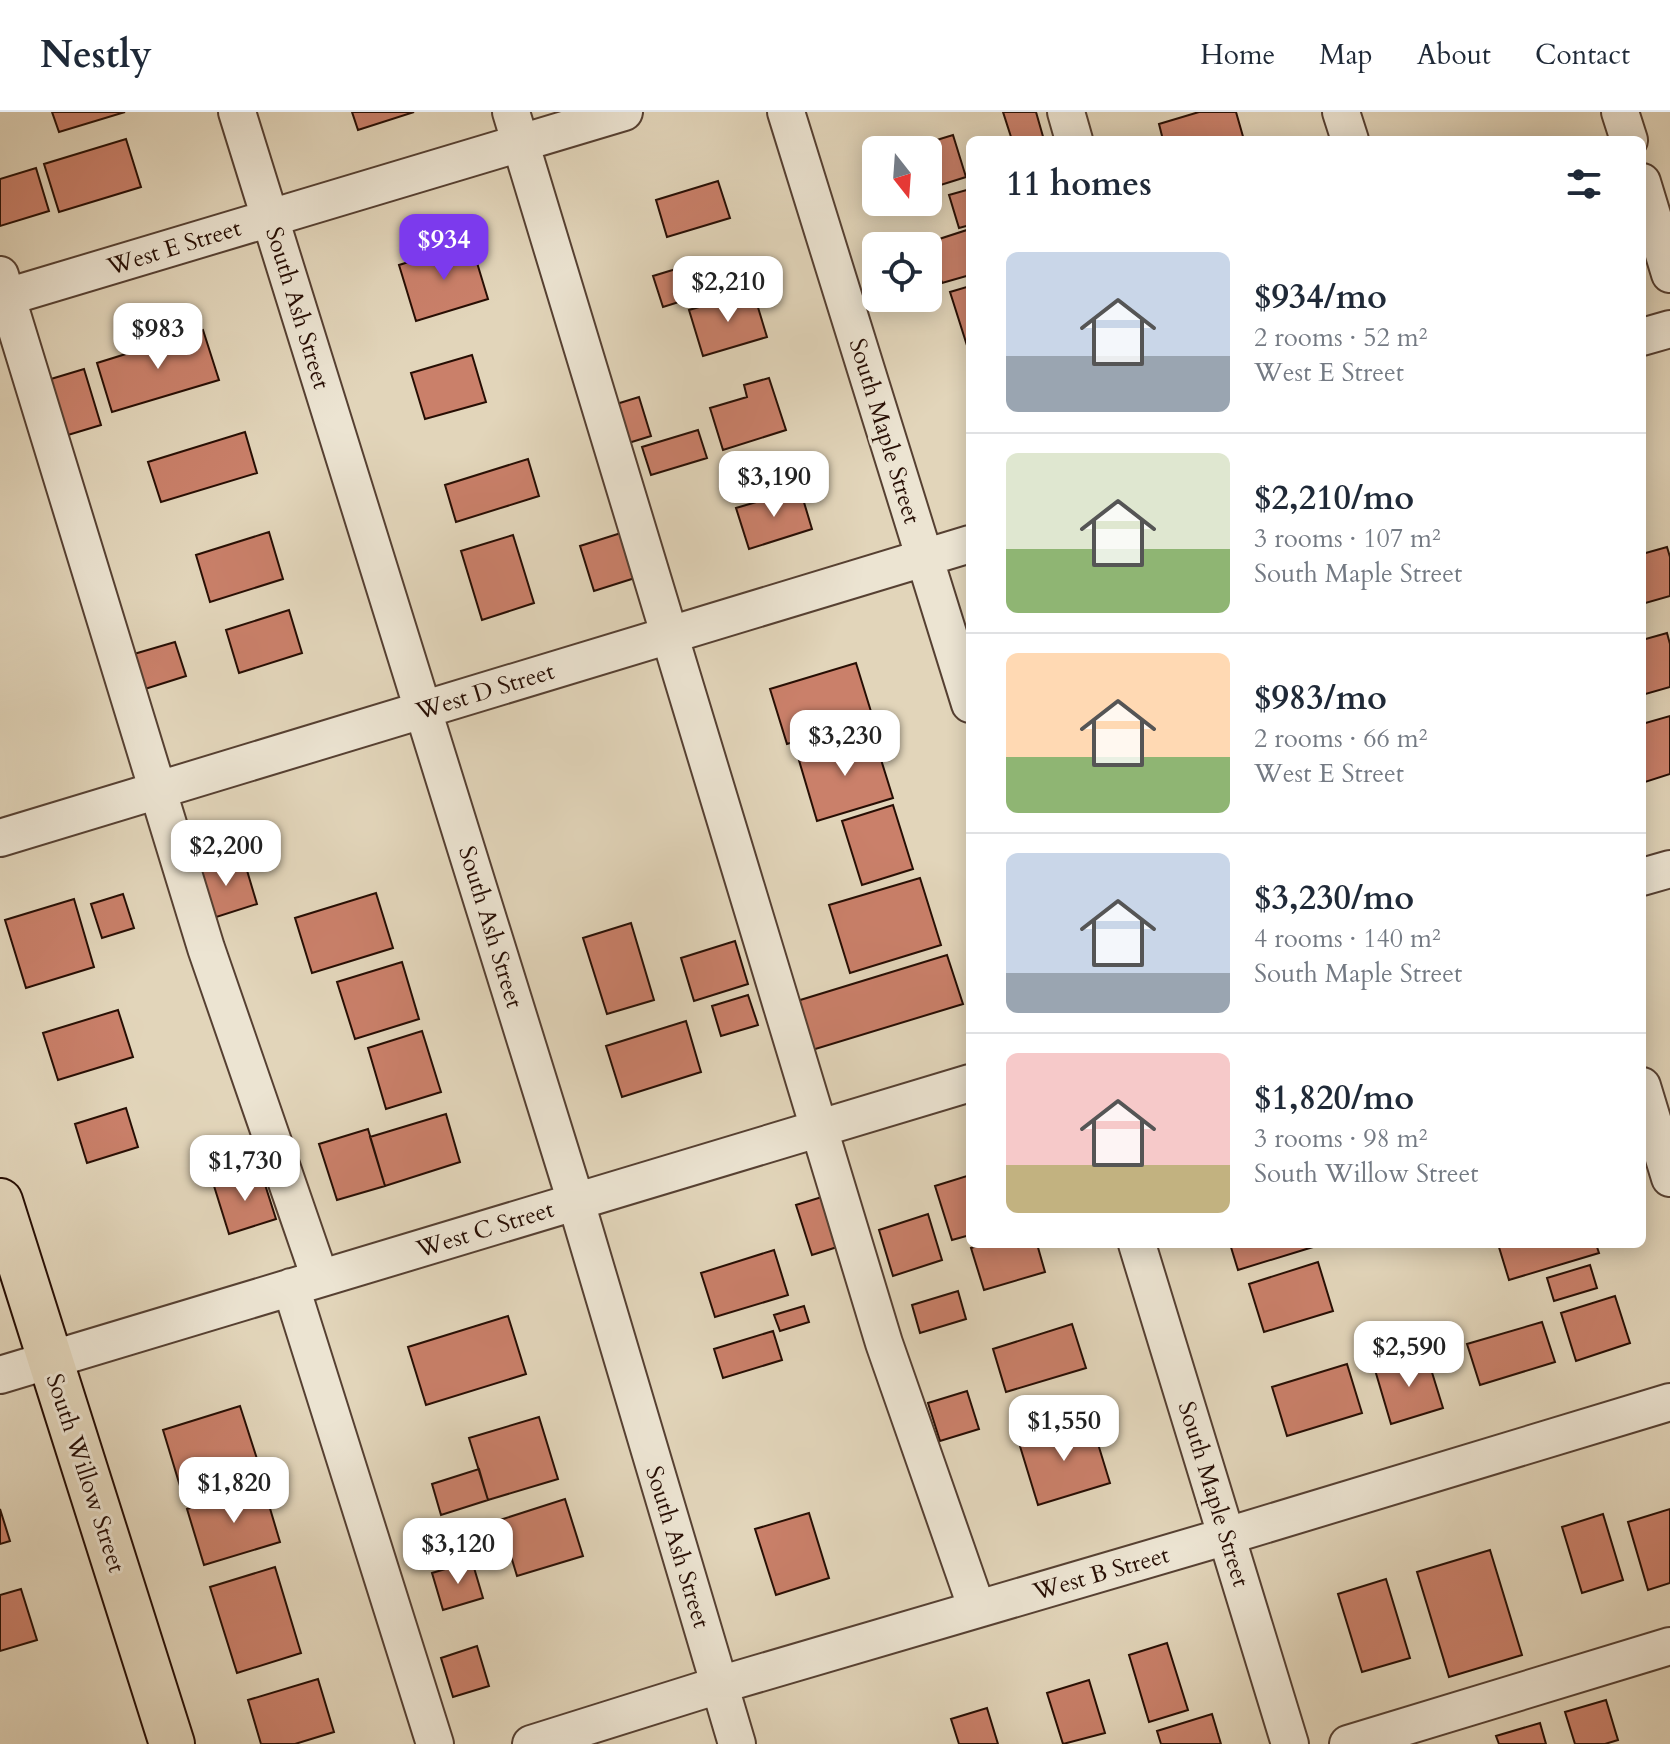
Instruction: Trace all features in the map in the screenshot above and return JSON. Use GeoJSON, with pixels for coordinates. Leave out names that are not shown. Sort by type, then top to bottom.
{"type":"FeatureCollection","features":[{"type":"Feature","properties":{"kind":"main road","name":"South Willow Street"},"geometry":{"type":"LineString","coordinates":[[0,1201],[172,1744]]}},
{"type":"Feature","properties":{"kind":"street","name":"South Ash Street"},"geometry":{"type":"LineString","coordinates":[[237,112],[576,1202],[737,1744]]}},
{"type":"Feature","properties":{"kind":"street","name":"West E Street"},"geometry":{"type":"LineString","coordinates":[[2,290],[270,218],[516,127],[624,112]]}},
{"type":"Feature","properties":{"kind":"street","name":"South Maple Street"},"geometry":{"type":"LineString","coordinates":[[786,112],[966,691]]}},
{"type":"Feature","properties":{"kind":"street"},"geometry":{"type":"LineString","coordinates":[[1066,112],[1073,136]]}},
{"type":"Feature","properties":{"kind":"street"},"geometry":{"type":"LineString","coordinates":[[1341,112],[1349,136]]}},
{"type":"Feature","properties":{"kind":"street"},"geometry":{"type":"LineString","coordinates":[[1620,112],[1628,136]]}},
{"type":"Feature","properties":{"kind":"street"},"geometry":{"type":"LineString","coordinates":[[516,127],[884,1343],[977,1609]]}},
{"type":"Feature","properties":{"kind":"street"},"geometry":{"type":"LineString","coordinates":[[1646,195],[1670,274]]}},
{"type":"Feature","properties":{"kind":"street"},"geometry":{"type":"LineString","coordinates":[[2,290],[158,791],[306,1283],[435,1744]]}},
{"type":"Feature","properties":{"kind":"street"},"geometry":{"type":"LineString","coordinates":[[1646,336],[1670,329]]}},
{"type":"Feature","properties":{"kind":"street","name":"West D Street"},"geometry":{"type":"LineString","coordinates":[[0,838],[966,545]]}},
{"type":"Feature","properties":{"kind":"street"},"geometry":{"type":"LineString","coordinates":[[1646,876],[1670,869]]}},
{"type":"Feature","properties":{"kind":"street","name":"West C Street"},"geometry":{"type":"LineString","coordinates":[[0,1375],[966,1084]]}},
{"type":"Feature","properties":{"kind":"street"},"geometry":{"type":"LineString","coordinates":[[1646,1099],[1670,1178]]}},
{"type":"Feature","properties":{"kind":"street","name":"South Maple Street"},"geometry":{"type":"LineString","coordinates":[[1138,1248],[1290,1744]]}},
{"type":"Feature","properties":{"kind":"street","name":"West B Street"},"geometry":{"type":"LineString","coordinates":[[531,1744],[719,1685],[1670,1402]]}},
{"type":"Feature","properties":{"kind":"street"},"geometry":{"type":"LineString","coordinates":[[1348,1744],[1670,1646]]}},
{"type":"Feature","properties":{"kind":"building"},"geometry":{"type":"Polygon","coordinates":[[[52,112],[125,112],[59,132],[52,112]]]}},
{"type":"Feature","properties":{"kind":"building"},"geometry":{"type":"Polygon","coordinates":[[[352,112],[414,112],[358,130],[352,112]]]}},
{"type":"Feature","properties":{"kind":"building"},"geometry":{"type":"Polygon","coordinates":[[[1003,112],[1036,112],[1043,136],[1011,136],[1003,112]]]}},
{"type":"Feature","properties":{"kind":"building"},"geometry":{"type":"Polygon","coordinates":[[[1199,112],[1236,112],[1243,136],[1162,136],[1159,124],[1199,112]]]}},
{"type":"Feature","properties":{"kind":"building"},"geometry":{"type":"Polygon","coordinates":[[[953,135],[966,177],[942,185],[942,138],[953,135]]]}},
{"type":"Feature","properties":{"kind":"building"},"geometry":{"type":"Polygon","coordinates":[[[126,139],[141,187],[59,212],[44,164],[126,139]]]}},
{"type":"Feature","properties":{"kind":"building"},"geometry":{"type":"Polygon","coordinates":[[[36,168],[49,211],[0,226],[0,179],[36,168]]]}},
{"type":"Feature","properties":{"kind":"building"},"geometry":{"type":"Polygon","coordinates":[[[718,181],[730,218],[667,237],[656,200],[718,181]]]}},
{"type":"Feature","properties":{"kind":"building"},"geometry":{"type":"Polygon","coordinates":[[[966,190],[966,226],[959,228],[949,195],[966,190]]]}},
{"type":"Feature","properties":{"kind":"building"},"geometry":{"type":"Polygon","coordinates":[[[966,230],[966,276],[942,283],[942,238],[966,230]]]}},
{"type":"Feature","properties":{"kind":"building"},"geometry":{"type":"Polygon","coordinates":[[[471,243],[488,299],[416,321],[399,265],[471,243]]]}},
{"type":"Feature","properties":{"kind":"building"},"geometry":{"type":"Polygon","coordinates":[[[689,265],[698,296],[663,307],[653,276],[689,265]]]}},
{"type":"Feature","properties":{"kind":"building"},"geometry":{"type":"Polygon","coordinates":[[[966,287],[966,342],[950,292],[966,287]]]}},
{"type":"Feature","properties":{"kind":"building"},"geometry":{"type":"Polygon","coordinates":[[[753,291],[767,337],[703,356],[689,310],[753,291]]]}},
{"type":"Feature","properties":{"kind":"building"},"geometry":{"type":"Polygon","coordinates":[[[203,330],[219,380],[112,412],[97,363],[203,330]]]}},
{"type":"Feature","properties":{"kind":"building"},"geometry":{"type":"Polygon","coordinates":[[[472,355],[486,402],[425,419],[411,373],[472,355]]]}},
{"type":"Feature","properties":{"kind":"building"},"geometry":{"type":"Polygon","coordinates":[[[84,369],[101,425],[58,438],[41,382],[84,369]]]}},
{"type":"Feature","properties":{"kind":"building"},"geometry":{"type":"Polygon","coordinates":[[[769,378],[786,430],[723,450],[710,408],[747,397],[744,385],[769,378]]]}},
{"type":"Feature","properties":{"kind":"building"},"geometry":{"type":"Polygon","coordinates":[[[639,397],[651,436],[622,445],[610,406],[639,397]]]}},
{"type":"Feature","properties":{"kind":"building"},"geometry":{"type":"Polygon","coordinates":[[[698,430],[707,458],[651,475],[642,447],[698,430]]]}},
{"type":"Feature","properties":{"kind":"building"},"geometry":{"type":"Polygon","coordinates":[[[245,432],[257,473],[161,502],[148,462],[245,432]]]}},
{"type":"Feature","properties":{"kind":"building"},"geometry":{"type":"Polygon","coordinates":[[[528,459],[539,496],[456,522],[445,485],[528,459]]]}},
{"type":"Feature","properties":{"kind":"building"},"geometry":{"type":"Polygon","coordinates":[[[800,489],[812,529],[749,549],[736,508],[800,489]]]}},
{"type":"Feature","properties":{"kind":"building"},"geometry":{"type":"Polygon","coordinates":[[[269,532],[283,579],[210,602],[196,555],[269,532]]]}},
{"type":"Feature","properties":{"kind":"building"},"geometry":{"type":"Polygon","coordinates":[[[624,532],[638,577],[594,591],[580,546],[624,532]]]}},
{"type":"Feature","properties":{"kind":"building"},"geometry":{"type":"Polygon","coordinates":[[[513,535],[534,603],[482,620],[461,551],[513,535]]]}},
{"type":"Feature","properties":{"kind":"building"},"geometry":{"type":"Polygon","coordinates":[[[1667,547],[1670,596],[1646,603],[1646,553],[1667,547]]]}},
{"type":"Feature","properties":{"kind":"building"},"geometry":{"type":"Polygon","coordinates":[[[289,610],[302,653],[239,673],[226,630],[289,610]]]}},
{"type":"Feature","properties":{"kind":"building"},"geometry":{"type":"Polygon","coordinates":[[[1667,633],[1670,687],[1646,694],[1646,639],[1667,633]]]}},
{"type":"Feature","properties":{"kind":"building"},"geometry":{"type":"Polygon","coordinates":[[[175,642],[186,676],[145,689],[134,654],[175,642]]]}},
{"type":"Feature","properties":{"kind":"building"},"geometry":{"type":"Polygon","coordinates":[[[856,663],[873,718],[787,744],[770,689],[856,663]]]}},
{"type":"Feature","properties":{"kind":"building"},"geometry":{"type":"Polygon","coordinates":[[[1670,716],[1670,774],[1646,782],[1646,723],[1670,716]]]}},
{"type":"Feature","properties":{"kind":"building"},"geometry":{"type":"Polygon","coordinates":[[[873,734],[893,798],[817,821],[798,757],[873,734]]]}},
{"type":"Feature","properties":{"kind":"building"},"geometry":{"type":"Polygon","coordinates":[[[893,805],[913,869],[862,885],[842,821],[893,805]]]}},
{"type":"Feature","properties":{"kind":"building"},"geometry":{"type":"Polygon","coordinates":[[[243,857],[257,904],[210,919],[196,871],[243,857]]]}},
{"type":"Feature","properties":{"kind":"building"},"geometry":{"type":"Polygon","coordinates":[[[920,878],[941,945],[850,973],[829,905],[920,878]]]}},
{"type":"Feature","properties":{"kind":"building"},"geometry":{"type":"Polygon","coordinates":[[[376,893],[393,948],[312,973],[295,918],[376,893]]]}},
{"type":"Feature","properties":{"kind":"building"},"geometry":{"type":"Polygon","coordinates":[[[123,894],[134,928],[102,938],[91,904],[123,894]]]}},
{"type":"Feature","properties":{"kind":"building"},"geometry":{"type":"Polygon","coordinates":[[[74,899],[94,967],[26,988],[5,920],[74,899]]]}},
{"type":"Feature","properties":{"kind":"building"},"geometry":{"type":"Polygon","coordinates":[[[631,923],[654,1000],[607,1014],[583,938],[631,923]]]}},
{"type":"Feature","properties":{"kind":"building"},"geometry":{"type":"Polygon","coordinates":[[[735,941],[748,984],[694,1001],[681,958],[735,941]]]}},
{"type":"Feature","properties":{"kind":"building"},"geometry":{"type":"Polygon","coordinates":[[[947,955],[963,1004],[812,1050],[797,1001],[947,955]]]}},
{"type":"Feature","properties":{"kind":"building"},"geometry":{"type":"Polygon","coordinates":[[[402,962],[419,1019],[355,1039],[337,982],[402,962]]]}},
{"type":"Feature","properties":{"kind":"building"},"geometry":{"type":"Polygon","coordinates":[[[748,995],[758,1025],[721,1036],[712,1006],[748,995]]]}},
{"type":"Feature","properties":{"kind":"building"},"geometry":{"type":"Polygon","coordinates":[[[118,1010],[133,1057],[58,1080],[43,1033],[118,1010]]]}},
{"type":"Feature","properties":{"kind":"building"},"geometry":{"type":"Polygon","coordinates":[[[686,1021],[701,1072],[622,1097],[606,1046],[686,1021]]]}},
{"type":"Feature","properties":{"kind":"building"},"geometry":{"type":"Polygon","coordinates":[[[422,1031],[441,1092],[386,1109],[368,1048],[422,1031]]]}},
{"type":"Feature","properties":{"kind":"building"},"geometry":{"type":"Polygon","coordinates":[[[126,1108],[138,1147],[87,1163],[75,1124],[126,1108]]]}},
{"type":"Feature","properties":{"kind":"building"},"geometry":{"type":"Polygon","coordinates":[[[446,1114],[460,1162],[385,1186],[370,1137],[446,1114]]]}},
{"type":"Feature","properties":{"kind":"building"},"geometry":{"type":"Polygon","coordinates":[[[368,1129],[385,1186],[337,1200],[319,1144],[368,1129]]]}},
{"type":"Feature","properties":{"kind":"building"},"geometry":{"type":"Polygon","coordinates":[[[261,1172],[276,1219],[229,1234],[214,1186],[261,1172]]]}},
{"type":"Feature","properties":{"kind":"building"},"geometry":{"type":"Polygon","coordinates":[[[966,1176],[966,1236],[952,1240],[935,1186],[966,1176]]]}},
{"type":"Feature","properties":{"kind":"building"},"geometry":{"type":"Polygon","coordinates":[[[838,1192],[853,1242],[812,1255],[796,1205],[838,1192]]]}},
{"type":"Feature","properties":{"kind":"building"},"geometry":{"type":"Polygon","coordinates":[[[928,1214],[942,1260],[893,1276],[879,1230],[928,1214]]]}},
{"type":"Feature","properties":{"kind":"building"},"geometry":{"type":"Polygon","coordinates":[[[971,1248],[1038,1248],[1045,1272],[984,1290],[971,1248]]]}},
{"type":"Feature","properties":{"kind":"building"},"geometry":{"type":"Polygon","coordinates":[[[1231,1248],[1310,1248],[1238,1270],[1231,1248]]]}},
{"type":"Feature","properties":{"kind":"building"},"geometry":{"type":"Polygon","coordinates":[[[1499,1248],[1597,1248],[1599,1253],[1509,1280],[1499,1248]]]}},
{"type":"Feature","properties":{"kind":"building"},"geometry":{"type":"Polygon","coordinates":[[[774,1250],[788,1295],[715,1317],[701,1273],[774,1250]]]}},
{"type":"Feature","properties":{"kind":"building"},"geometry":{"type":"Polygon","coordinates":[[[1318,1262],[1333,1311],[1264,1332],[1249,1284],[1318,1262]]]}},
{"type":"Feature","properties":{"kind":"building"},"geometry":{"type":"Polygon","coordinates":[[[1590,1265],[1597,1288],[1554,1301],[1547,1278],[1590,1265]]]}},
{"type":"Feature","properties":{"kind":"building"},"geometry":{"type":"Polygon","coordinates":[[[958,1291],[966,1319],[920,1333],[912,1305],[958,1291]]]}},
{"type":"Feature","properties":{"kind":"building"},"geometry":{"type":"Polygon","coordinates":[[[1615,1296],[1630,1343],[1576,1361],[1561,1313],[1615,1296]]]}},
{"type":"Feature","properties":{"kind":"building"},"geometry":{"type":"Polygon","coordinates":[[[804,1306],[809,1322],[780,1331],[774,1315],[804,1306]]]}},
{"type":"Feature","properties":{"kind":"building"},"geometry":{"type":"Polygon","coordinates":[[[508,1316],[526,1374],[426,1405],[408,1347],[508,1316]]]}},
{"type":"Feature","properties":{"kind":"building"},"geometry":{"type":"Polygon","coordinates":[[[1542,1322],[1555,1362],[1480,1385],[1467,1344],[1542,1322]]]}},
{"type":"Feature","properties":{"kind":"building"},"geometry":{"type":"Polygon","coordinates":[[[1072,1324],[1086,1368],[1006,1392],[993,1349],[1072,1324]]]}},
{"type":"Feature","properties":{"kind":"building"},"geometry":{"type":"Polygon","coordinates":[[[773,1331],[782,1360],[723,1378],[714,1349],[773,1331]]]}},
{"type":"Feature","properties":{"kind":"building"},"geometry":{"type":"Polygon","coordinates":[[[1426,1353],[1443,1408],[1391,1424],[1375,1370],[1426,1353]]]}},
{"type":"Feature","properties":{"kind":"building"},"geometry":{"type":"Polygon","coordinates":[[[1347,1364],[1362,1413],[1287,1436],[1272,1387],[1347,1364]]]}},
{"type":"Feature","properties":{"kind":"building"},"geometry":{"type":"Polygon","coordinates":[[[967,1391],[979,1429],[940,1441],[928,1403],[967,1391]]]}},
{"type":"Feature","properties":{"kind":"building"},"geometry":{"type":"Polygon","coordinates":[[[240,1406],[258,1462],[180,1486],[163,1430],[240,1406]]]}},
{"type":"Feature","properties":{"kind":"building"},"geometry":{"type":"Polygon","coordinates":[[[539,1417],[558,1479],[488,1500],[469,1438],[539,1417]]]}},
{"type":"Feature","properties":{"kind":"building"},"geometry":{"type":"Polygon","coordinates":[[[1091,1421],[1110,1483],[1038,1505],[1019,1443],[1091,1421]]]}},
{"type":"Feature","properties":{"kind":"building"},"geometry":{"type":"Polygon","coordinates":[[[479,1469],[488,1500],[441,1515],[432,1484],[479,1469]]]}},
{"type":"Feature","properties":{"kind":"building"},"geometry":{"type":"Polygon","coordinates":[[[263,1485],[280,1542],[204,1565],[187,1509],[263,1485]]]}},
{"type":"Feature","properties":{"kind":"building"},"geometry":{"type":"Polygon","coordinates":[[[565,1499],[583,1556],[517,1576],[500,1520],[565,1499]]]}},
{"type":"Feature","properties":{"kind":"building"},"geometry":{"type":"Polygon","coordinates":[[[0,1509],[10,1541],[0,1544],[0,1509]]]}},
{"type":"Feature","properties":{"kind":"building"},"geometry":{"type":"Polygon","coordinates":[[[1670,1509],[1670,1583],[1648,1590],[1628,1522],[1670,1509]]]}},
{"type":"Feature","properties":{"kind":"building"},"geometry":{"type":"Polygon","coordinates":[[[809,1513],[829,1578],[776,1595],[755,1529],[809,1513]]]}},
{"type":"Feature","properties":{"kind":"building"},"geometry":{"type":"Polygon","coordinates":[[[1603,1514],[1623,1580],[1582,1593],[1562,1527],[1603,1514]]]}},
{"type":"Feature","properties":{"kind":"building"},"geometry":{"type":"Polygon","coordinates":[[[1490,1550],[1522,1655],[1449,1677],[1417,1572],[1490,1550]]]}},
{"type":"Feature","properties":{"kind":"building"},"geometry":{"type":"Polygon","coordinates":[[[472,1561],[483,1598],[443,1610],[432,1573],[472,1561]]]}},
{"type":"Feature","properties":{"kind":"building"},"geometry":{"type":"Polygon","coordinates":[[[275,1567],[301,1653],[237,1673],[210,1587],[275,1567]]]}},
{"type":"Feature","properties":{"kind":"building"},"geometry":{"type":"Polygon","coordinates":[[[1386,1579],[1410,1658],[1362,1672],[1338,1594],[1386,1579]]]}},
{"type":"Feature","properties":{"kind":"building"},"geometry":{"type":"Polygon","coordinates":[[[21,1589],[37,1640],[0,1651],[0,1595],[21,1589]]]}},
{"type":"Feature","properties":{"kind":"building"},"geometry":{"type":"Polygon","coordinates":[[[1167,1643],[1188,1710],[1149,1722],[1129,1655],[1167,1643]]]}},
{"type":"Feature","properties":{"kind":"building"},"geometry":{"type":"Polygon","coordinates":[[[477,1646],[489,1686],[453,1697],[441,1658],[477,1646]]]}},
{"type":"Feature","properties":{"kind":"building"},"geometry":{"type":"Polygon","coordinates":[[[318,1679],[334,1732],[295,1744],[261,1744],[248,1700],[318,1679]]]}},
{"type":"Feature","properties":{"kind":"building"},"geometry":{"type":"Polygon","coordinates":[[[1089,1680],[1105,1733],[1063,1744],[1047,1693],[1089,1680]]]}},
{"type":"Feature","properties":{"kind":"building"},"geometry":{"type":"Polygon","coordinates":[[[1606,1700],[1618,1740],[1605,1744],[1575,1744],[1565,1712],[1606,1700]]]}},
{"type":"Feature","properties":{"kind":"building"},"geometry":{"type":"Polygon","coordinates":[[[987,1708],[998,1744],[959,1744],[951,1719],[987,1708]]]}},
{"type":"Feature","properties":{"kind":"building"},"geometry":{"type":"Polygon","coordinates":[[[1212,1714],[1221,1744],[1161,1744],[1157,1731],[1212,1714]]]}},
{"type":"Feature","properties":{"kind":"building"},"geometry":{"type":"Polygon","coordinates":[[[1540,1723],[1546,1744],[1499,1744],[1496,1736],[1540,1723]]]}}]}
